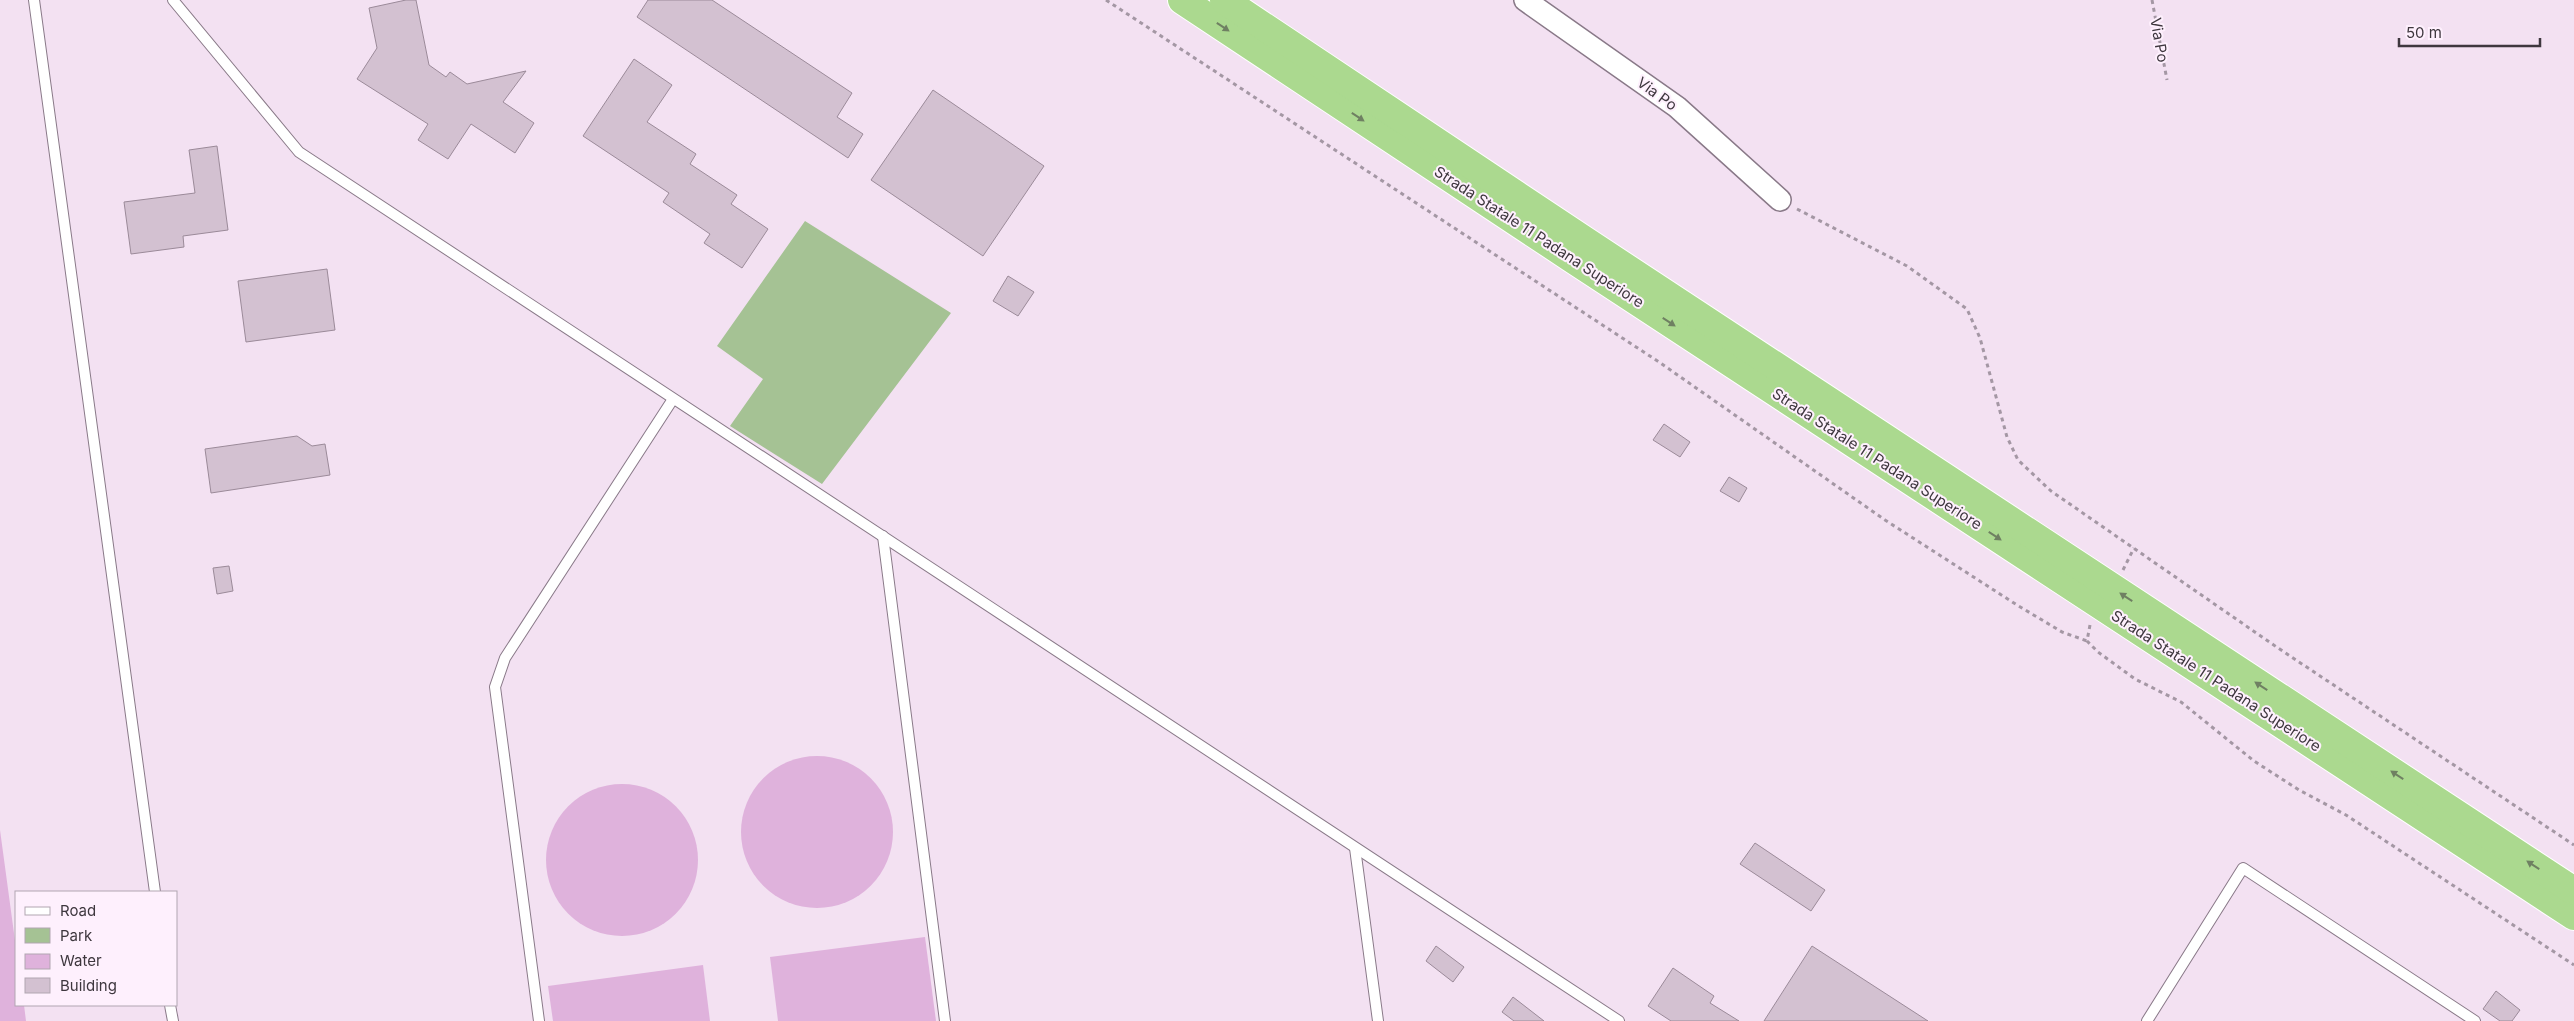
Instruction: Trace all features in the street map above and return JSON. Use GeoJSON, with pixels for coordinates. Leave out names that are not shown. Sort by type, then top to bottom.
{"type":"FeatureCollection","features":[{"type":"Feature","properties":{"kind":"highway","name":"Strada Statale 11 Padana Superiore"},"geometry":{"type":"LineString","coordinates":[[1182,0],[1587,269],[2574,916]]}},
{"type":"Feature","properties":{"kind":"highway","name":"Strada Statale 11 Padana Superiore"},"geometry":{"type":"LineString","coordinates":[[1224,0],[1584,240],[2574,891]]}},
{"type":"Feature","properties":{"kind":"street","name":"Via Po"},"geometry":{"type":"LineString","coordinates":[[1525,0],[1677,107],[1780,200]]}},
{"type":"Feature","properties":{"kind":"lane"},"geometry":{"type":"LineString","coordinates":[[34,0],[155,891]]}},
{"type":"Feature","properties":{"kind":"lane"},"geometry":{"type":"LineString","coordinates":[[173,0],[300,152],[1619,1021]]}},
{"type":"Feature","properties":{"kind":"lane"},"geometry":{"type":"LineString","coordinates":[[539,1021],[495,687],[505,658],[673,399]]}},
{"type":"Feature","properties":{"kind":"lane"},"geometry":{"type":"LineString","coordinates":[[883,536],[945,1021]]}},
{"type":"Feature","properties":{"kind":"lane"},"geometry":{"type":"LineString","coordinates":[[1355,848],[1378,1021]]}},
{"type":"Feature","properties":{"kind":"lane"},"geometry":{"type":"LineString","coordinates":[[2146,1021],[2243,868],[2476,1021]]}},
{"type":"Feature","properties":{"kind":"lane"},"geometry":{"type":"LineString","coordinates":[[170,1006],[173,1021]]}},
{"type":"Feature","properties":{"kind":"path"},"geometry":{"type":"LineString","coordinates":[[1106,0],[1658,362],[1885,520],[2017,605],[2062,632],[2086,641],[2135,679],[2181,702],[2254,761],[2299,790],[2346,815],[2574,965]]}},
{"type":"Feature","properties":{"kind":"path","name":"Via Po"},"geometry":{"type":"LineString","coordinates":[[2152,0],[2166,80]]}},
{"type":"Feature","properties":{"kind":"path"},"geometry":{"type":"LineString","coordinates":[[1780,200],[1907,266],[1967,309],[1980,338],[2006,438],[2018,460],[2051,491],[2278,648],[2574,845]]}},
{"type":"Feature","properties":{"kind":"path"},"geometry":{"type":"LineString","coordinates":[[2123,570],[2134,548]]}},
{"type":"Feature","properties":{"kind":"path"},"geometry":{"type":"LineString","coordinates":[[2086,641],[2090,625]]}},
{"type":"Feature","properties":{"kind":"green space"},"geometry":{"type":"Polygon","coordinates":[[[805,221],[951,313],[822,484],[730,426],[763,379],[717,346],[805,221]]]}},
{"type":"Feature","properties":{"kind":"water"},"geometry":{"type":"Polygon","coordinates":[[[817,756],[832,757],[846,762],[871,778],[887,803],[892,817],[892,847],[887,861],[871,886],[846,902],[832,907],[817,908],[802,907],[788,902],[763,886],[747,861],[742,847],[741,832],[742,817],[747,803],[763,778],[788,762],[802,757],[817,756]]]}},
{"type":"Feature","properties":{"kind":"water"},"geometry":{"type":"Polygon","coordinates":[[[622,784],[637,785],[651,790],[676,806],[692,831],[697,845],[697,875],[692,889],[676,914],[651,930],[637,935],[622,936],[607,935],[593,930],[568,914],[552,889],[547,875],[546,860],[547,845],[552,831],[568,806],[593,790],[607,785],[622,784]]]}},
{"type":"Feature","properties":{"kind":"water"},"geometry":{"type":"Polygon","coordinates":[[[0,830],[15,941],[15,1006],[24,1006],[26,1021],[0,1021],[0,830]]]}},
{"type":"Feature","properties":{"kind":"water"},"geometry":{"type":"Polygon","coordinates":[[[925,937],[936,1021],[778,1021],[770,957],[925,937]]]}},
{"type":"Feature","properties":{"kind":"water"},"geometry":{"type":"Polygon","coordinates":[[[703,965],[710,1021],[553,1021],[548,986],[703,965]]]}},
{"type":"Feature","properties":{"kind":"building"},"geometry":{"type":"Polygon","coordinates":[[[406,0],[416,0],[429,65],[446,77],[450,72],[467,84],[526,71],[503,102],[534,123],[515,153],[471,124],[448,159],[418,140],[428,124],[357,79],[377,48],[369,8],[406,0]]]}},
{"type":"Feature","properties":{"kind":"building"},"geometry":{"type":"Polygon","coordinates":[[[648,0],[712,0],[852,93],[837,117],[863,134],[848,158],[637,17],[648,0]]]}},
{"type":"Feature","properties":{"kind":"building"},"geometry":{"type":"Polygon","coordinates":[[[634,59],[672,85],[647,122],[696,154],[690,164],[737,195],[731,204],[768,229],[742,268],[704,243],[710,234],[663,202],[669,193],[583,136],[634,59]]]}},
{"type":"Feature","properties":{"kind":"building"},"geometry":{"type":"Polygon","coordinates":[[[933,90],[1044,166],[983,256],[871,180],[933,90]]]}},
{"type":"Feature","properties":{"kind":"building"},"geometry":{"type":"Polygon","coordinates":[[[217,146],[228,230],[183,236],[184,247],[131,254],[124,202],[195,193],[189,150],[217,146]]]}},
{"type":"Feature","properties":{"kind":"building"},"geometry":{"type":"Polygon","coordinates":[[[327,269],[335,330],[246,342],[238,281],[327,269]]]}},
{"type":"Feature","properties":{"kind":"building"},"geometry":{"type":"Polygon","coordinates":[[[1008,276],[1034,292],[1018,316],[993,301],[1008,276]]]}},
{"type":"Feature","properties":{"kind":"building"},"geometry":{"type":"Polygon","coordinates":[[[1664,424],[1690,442],[1680,457],[1653,440],[1664,424]]]}},
{"type":"Feature","properties":{"kind":"building"},"geometry":{"type":"Polygon","coordinates":[[[297,436],[312,446],[325,444],[330,475],[211,493],[205,449],[297,436]]]}},
{"type":"Feature","properties":{"kind":"building"},"geometry":{"type":"Polygon","coordinates":[[[1729,477],[1747,488],[1739,502],[1720,491],[1729,477]]]}},
{"type":"Feature","properties":{"kind":"building"},"geometry":{"type":"Polygon","coordinates":[[[229,566],[233,591],[217,594],[213,568],[229,566]]]}},
{"type":"Feature","properties":{"kind":"building"},"geometry":{"type":"Polygon","coordinates":[[[1755,843],[1825,890],[1811,911],[1740,864],[1755,843]]]}},
{"type":"Feature","properties":{"kind":"building"},"geometry":{"type":"Polygon","coordinates":[[[1436,946],[1464,967],[1453,982],[1426,961],[1436,946]]]}},
{"type":"Feature","properties":{"kind":"building"},"geometry":{"type":"Polygon","coordinates":[[[1812,946],[1928,1021],[1764,1021],[1812,946]]]}},
{"type":"Feature","properties":{"kind":"building"},"geometry":{"type":"Polygon","coordinates":[[[1673,968],[1714,996],[1710,1003],[1739,1021],[1671,1021],[1648,1006],[1673,968]]]}},
{"type":"Feature","properties":{"kind":"building"},"geometry":{"type":"Polygon","coordinates":[[[2496,991],[2520,1010],[2512,1021],[2500,1021],[2483,1009],[2496,991]]]}},
{"type":"Feature","properties":{"kind":"building"},"geometry":{"type":"Polygon","coordinates":[[[1513,997],[1544,1021],[1514,1021],[1502,1012],[1513,997]]]}}]}
